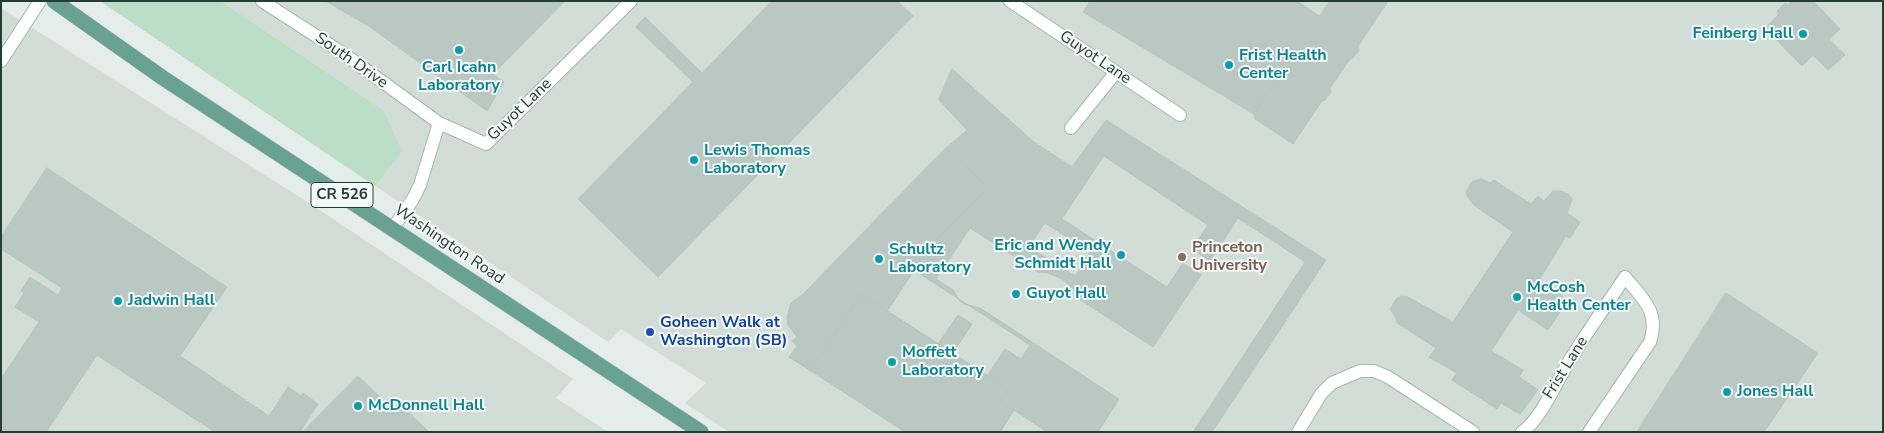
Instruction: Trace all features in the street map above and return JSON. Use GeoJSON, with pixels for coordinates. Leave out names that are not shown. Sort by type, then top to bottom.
{"type":"FeatureCollection","features":[{"type":"Feature","properties":{"kind":"main road","name":"Washington Road"},"geometry":{"type":"LineString","coordinates":[[54,1],[163,78],[701,432]]}},
{"type":"Feature","properties":{"kind":"lane"},"geometry":{"type":"LineString","coordinates":[[1,60],[40,1]]}},
{"type":"Feature","properties":{"kind":"lane","name":"South Drive"},"geometry":{"type":"LineString","coordinates":[[262,1],[347,56],[439,123]]}},
{"type":"Feature","properties":{"kind":"lane","name":"Guyot Lane"},"geometry":{"type":"LineString","coordinates":[[439,123],[486,144],[630,1]]}},
{"type":"Feature","properties":{"kind":"lane","name":"Guyot Lane"},"geometry":{"type":"LineString","coordinates":[[1010,1],[1180,115]]}},
{"type":"Feature","properties":{"kind":"lane"},"geometry":{"type":"LineString","coordinates":[[1071,128],[1116,72]]}},
{"type":"Feature","properties":{"kind":"lane"},"geometry":{"type":"LineString","coordinates":[[393,228],[413,199],[420,185],[439,123]]}},
{"type":"Feature","properties":{"kind":"lane","name":"Frist Lane"},"geometry":{"type":"LineString","coordinates":[[1522,432],[1527,429],[1539,413],[1570,359],[1625,277],[1650,308],[1654,320],[1654,331],[1650,342],[1589,432]]}},
{"type":"Feature","properties":{"kind":"lane"},"geometry":{"type":"LineString","coordinates":[[1298,432],[1321,394],[1332,383],[1346,375],[1360,371],[1374,371],[1388,377],[1473,432]]}},
{"type":"Feature","properties":{"kind":"shaded area","name":"Princeton University"},"geometry":{"type":"Polygon","coordinates":[[[100,1],[1883,1],[1883,432],[729,432],[685,403],[706,383],[621,329],[608,342],[100,1]]]}},
{"type":"Feature","properties":{"kind":"shaded area"},"geometry":{"type":"Polygon","coordinates":[[[1,8],[312,205],[573,379],[556,398],[608,432],[1,432],[1,8]]]}},
{"type":"Feature","properties":{"kind":"green space"},"geometry":{"type":"Polygon","coordinates":[[[100,1],[220,1],[384,111],[402,151],[375,186],[100,1]]]}},
{"type":"Feature","properties":{"kind":"building","name":"Carl Icahn Laboratory"},"geometry":{"type":"Polygon","coordinates":[[[326,1],[565,1],[493,74],[504,82],[487,111],[370,27],[326,1]]]}},
{"type":"Feature","properties":{"kind":"building","name":"Lewis Thomas Laboratory"},"geometry":{"type":"Polygon","coordinates":[[[772,1],[897,1],[913,16],[658,277],[578,199],[693,82],[636,27],[645,17],[702,73],[772,1]]]}},
{"type":"Feature","properties":{"kind":"building","name":"Frist Health Center"},"geometry":{"type":"Polygon","coordinates":[[[1088,1],[1297,1],[1319,16],[1254,114],[1083,12],[1089,3],[1088,1]]]}},
{"type":"Feature","properties":{"kind":"building"},"geometry":{"type":"Polygon","coordinates":[[[1330,1],[1384,1],[1387,3],[1358,46],[1359,50],[1350,59],[1330,88],[1331,92],[1322,101],[1293,144],[1255,119],[1254,114],[1330,1]]]}},
{"type":"Feature","properties":{"kind":"building","name":"Feinberg Hall"},"geometry":{"type":"Polygon","coordinates":[[[1792,1],[1813,1],[1840,29],[1829,39],[1845,55],[1828,70],[1813,55],[1802,66],[1765,28],[1779,14],[1777,11],[1785,3],[1788,5],[1792,1]]]}},
{"type":"Feature","properties":{"kind":"building","name":"Eric and Wendy Schmidt Hall"},"geometry":{"type":"Polygon","coordinates":[[[952,69],[1034,142],[1072,167],[1106,120],[1326,260],[1212,432],[1000,432],[1014,410],[1000,401],[1008,389],[887,311],[928,249],[988,188],[946,148],[967,130],[939,100],[952,69]]]}},
{"type":"Feature","properties":{"kind":"building","name":"Schultz Laboratory"},"geometry":{"type":"Polygon","coordinates":[[[946,148],[988,188],[928,249],[887,311],[861,294],[811,371],[789,357],[797,346],[792,341],[797,337],[788,325],[787,317],[791,303],[803,294],[946,148]]]}},
{"type":"Feature","properties":{"kind":"building","name":"Guyot Hall"},"geometry":{"type":"Polygon","coordinates":[[[1104,156],[1208,225],[1192,249],[1210,261],[1238,218],[1305,262],[1193,432],[1098,432],[1119,399],[980,308],[964,304],[953,290],[936,279],[970,228],[1038,272],[1048,273],[1062,279],[1073,289],[1079,299],[1153,347],[1201,275],[1183,263],[1167,287],[1062,219],[1104,156]]]}},
{"type":"Feature","properties":{"kind":"building","name":"Jadwin Hall"},"geometry":{"type":"Polygon","coordinates":[[[47,168],[227,287],[180,356],[269,416],[288,387],[301,396],[303,393],[318,404],[300,432],[215,432],[97,355],[46,432],[1,432],[1,379],[39,322],[15,307],[24,293],[21,291],[30,277],[58,295],[62,288],[1,249],[1,237],[47,168]]]}},
{"type":"Feature","properties":{"kind":"building","name":"McCosh Health Center"},"geometry":{"type":"Polygon","coordinates":[[[1481,179],[1490,183],[1494,180],[1531,204],[1538,196],[1544,201],[1553,191],[1568,194],[1572,199],[1567,213],[1580,222],[1570,238],[1566,236],[1539,280],[1568,300],[1548,330],[1518,310],[1491,351],[1523,370],[1519,377],[1538,390],[1520,414],[1501,403],[1497,409],[1452,380],[1457,373],[1429,357],[1436,348],[1397,323],[1390,309],[1396,299],[1402,296],[1408,297],[1453,322],[1513,232],[1474,205],[1467,196],[1466,192],[1472,182],[1481,179]]]}},
{"type":"Feature","properties":{"kind":"building"},"geometry":{"type":"Polygon","coordinates":[[[1045,223],[1090,252],[1075,276],[1029,247],[1045,223]]]}},
{"type":"Feature","properties":{"kind":"building"},"geometry":{"type":"Polygon","coordinates":[[[914,270],[1030,345],[1021,359],[1005,349],[987,376],[953,353],[972,324],[958,315],[938,344],[887,311],[914,270]]]}},
{"type":"Feature","properties":{"kind":"building","name":"Jones Hall"},"geometry":{"type":"Polygon","coordinates":[[[1726,293],[1818,353],[1764,432],[1637,432],[1726,293]]]}},
{"type":"Feature","properties":{"kind":"building","name":"Moffett Laboratory"},"geometry":{"type":"Polygon","coordinates":[[[861,294],[1008,389],[1000,401],[1014,410],[1000,432],[905,432],[811,371],[861,294]]]}},
{"type":"Feature","properties":{"kind":"building","name":"McDonnell Hall"},"geometry":{"type":"Polygon","coordinates":[[[358,376],[393,410],[399,403],[429,432],[305,432],[358,376]]]}},
{"type":"Feature","properties":{"kind":"building"},"geometry":{"type":"Polygon","coordinates":[[[1014,410],[1047,432],[1000,432],[1014,410]]]}},
{"type":"Feature","properties":{"kind":"place","name":"Feinberg Hall"},"geometry":{"type":"Point","coordinates":[1803,34]}},
{"type":"Feature","properties":{"kind":"place","name":"Carl Icahn Laboratory"},"geometry":{"type":"Point","coordinates":[459,50]}},
{"type":"Feature","properties":{"kind":"place","name":"Frist Health Center"},"geometry":{"type":"Point","coordinates":[1229,65]}},
{"type":"Feature","properties":{"kind":"place","name":"Lewis Thomas Laboratory"},"geometry":{"type":"Point","coordinates":[694,160]}},
{"type":"Feature","properties":{"kind":"place","name":"Eric and Wendy Schmidt Hall"},"geometry":{"type":"Point","coordinates":[1121,255]}},
{"type":"Feature","properties":{"kind":"place","name":"Princeton University"},"geometry":{"type":"Point","coordinates":[1182,257]}},
{"type":"Feature","properties":{"kind":"place","name":"Schultz Laboratory"},"geometry":{"type":"Point","coordinates":[879,259]}},
{"type":"Feature","properties":{"kind":"place","name":"Guyot Hall"},"geometry":{"type":"Point","coordinates":[1016,294]}},
{"type":"Feature","properties":{"kind":"place","name":"McCosh Health Center"},"geometry":{"type":"Point","coordinates":[1517,297]}},
{"type":"Feature","properties":{"kind":"place","name":"Jadwin Hall"},"geometry":{"type":"Point","coordinates":[118,301]}},
{"type":"Feature","properties":{"kind":"place","name":"Goheen Walk at Washington (SB)"},"geometry":{"type":"Point","coordinates":[650,332]}},
{"type":"Feature","properties":{"kind":"place","name":"Moffett Laboratory"},"geometry":{"type":"Point","coordinates":[892,362]}},
{"type":"Feature","properties":{"kind":"place","name":"Jones Hall"},"geometry":{"type":"Point","coordinates":[1727,392]}},
{"type":"Feature","properties":{"kind":"place","name":"McDonnell Hall"},"geometry":{"type":"Point","coordinates":[358,406]}}]}
